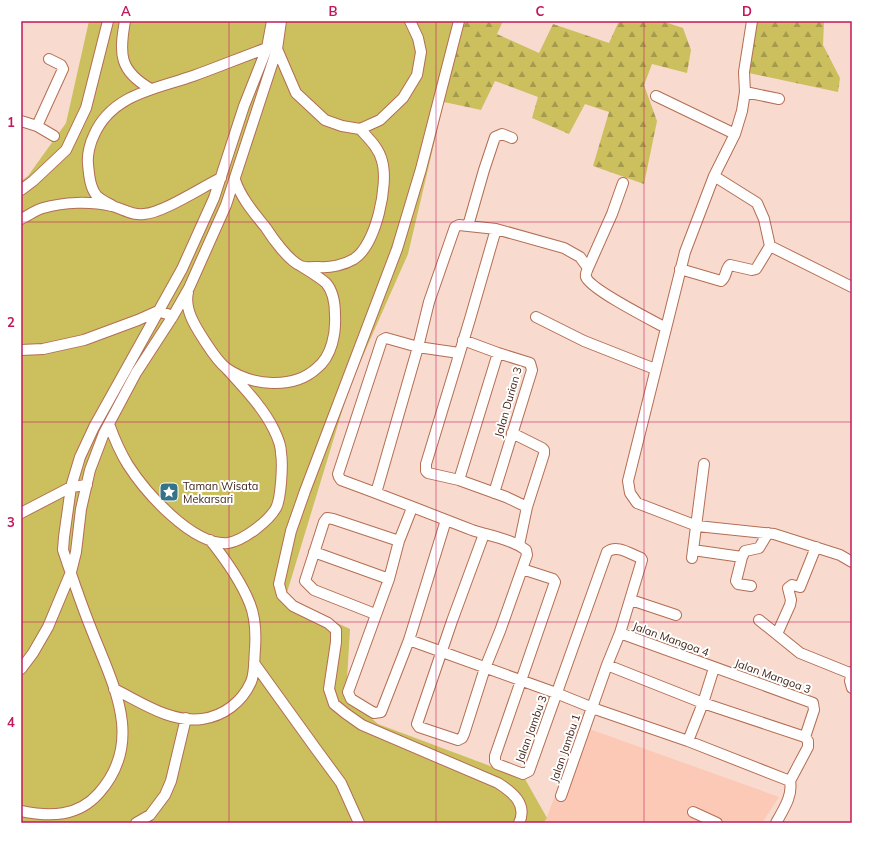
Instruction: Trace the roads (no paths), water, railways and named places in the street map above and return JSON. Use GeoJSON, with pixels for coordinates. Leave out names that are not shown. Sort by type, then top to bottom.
{"type":"FeatureCollection","features":[{"type":"Feature","properties":{"kind":"street"},"geometry":{"type":"LineString","coordinates":[[21,190],[34,181],[66,150],[86,108],[108,21]]}},
{"type":"Feature","properties":{"kind":"street"},"geometry":{"type":"LineString","coordinates":[[125,21],[121,48],[123,62],[129,73],[138,82],[151,89]]}},
{"type":"Feature","properties":{"kind":"street"},"geometry":{"type":"LineString","coordinates":[[21,812],[39,815],[59,814],[79,809],[95,797],[108,783],[123,746],[122,716],[114,689],[63,550],[70,487],[80,457],[94,427],[127,370],[158,310],[182,270],[214,198],[244,106],[272,49],[272,21]]}},
{"type":"Feature","properties":{"kind":"street"},"geometry":{"type":"LineString","coordinates":[[21,668],[33,653],[48,627],[71,572],[76,552],[81,509],[90,470],[104,433],[136,374],[189,288],[226,205],[235,180],[281,21]]}},
{"type":"Feature","properties":{"kind":"street"},"geometry":{"type":"LineString","coordinates":[[272,49],[296,93],[325,120],[342,126],[360,129],[380,120],[403,98],[417,75],[421,52],[418,38],[410,21]]}},
{"type":"Feature","properties":{"kind":"street"},"geometry":{"type":"LineString","coordinates":[[459,21],[422,168],[398,249],[305,491],[291,531],[279,584],[282,595],[294,606],[328,622],[336,630],[336,642],[329,689],[334,704],[362,725],[498,783],[514,793],[522,808],[519,823]]}},
{"type":"Feature","properties":{"kind":"street"},"geometry":{"type":"LineString","coordinates":[[752,21],[744,72],[742,111],[735,134],[714,176],[680,269],[628,481],[630,493],[637,503],[697,526],[768,533],[840,555],[852,562]]}},
{"type":"Feature","properties":{"kind":"street"},"geometry":{"type":"LineString","coordinates":[[221,178],[156,211],[144,215],[126,212],[97,196],[90,181],[87,160],[91,141],[99,124],[110,112],[124,101],[151,89],[188,78],[235,59],[272,49]]}},
{"type":"Feature","properties":{"kind":"street"},"geometry":{"type":"LineString","coordinates":[[37,126],[63,69],[61,65],[49,59]]}},
{"type":"Feature","properties":{"kind":"street"},"geometry":{"type":"LineString","coordinates":[[744,92],[779,99]]}},
{"type":"Feature","properties":{"kind":"street"},"geometry":{"type":"LineString","coordinates":[[656,96],[735,134]]}},
{"type":"Feature","properties":{"kind":"street"},"geometry":{"type":"LineString","coordinates":[[21,121],[37,126],[54,136]]}},
{"type":"Feature","properties":{"kind":"street"},"geometry":{"type":"LineString","coordinates":[[301,266],[322,268],[338,266],[354,259],[362,252],[369,239],[380,212],[385,174],[383,161],[378,150],[360,129]]}},
{"type":"Feature","properties":{"kind":"street"},"geometry":{"type":"LineString","coordinates":[[468,226],[495,137],[502,134],[512,138]]}},
{"type":"Feature","properties":{"kind":"street"},"geometry":{"type":"LineString","coordinates":[[680,269],[721,281],[726,275],[730,265],[752,270],[756,269],[770,246],[764,219],[757,203],[714,176]]}},
{"type":"Feature","properties":{"kind":"street"},"geometry":{"type":"LineString","coordinates":[[226,368],[250,380],[274,384],[298,380],[318,368],[333,342],[336,328],[335,309],[332,294],[326,284],[284,252],[239,192],[235,180]]}},
{"type":"Feature","properties":{"kind":"street"},"geometry":{"type":"LineString","coordinates":[[623,183],[586,276],[587,279],[595,286],[627,308],[666,328]]}},
{"type":"Feature","properties":{"kind":"street"},"geometry":{"type":"LineString","coordinates":[[21,219],[42,208],[68,204],[94,203],[113,206]]}},
{"type":"Feature","properties":{"kind":"street"},"geometry":{"type":"LineString","coordinates":[[376,493],[418,347],[429,302],[454,228],[458,225],[496,229],[564,248],[580,257],[588,268]]}},
{"type":"Feature","properties":{"kind":"street"},"geometry":{"type":"LineString","coordinates":[[496,229],[426,468],[428,473],[459,480],[527,507]]}},
{"type":"Feature","properties":{"kind":"street"},"geometry":{"type":"LineString","coordinates":[[770,246],[852,287]]}},
{"type":"Feature","properties":{"kind":"street"},"geometry":{"type":"LineString","coordinates":[[108,424],[129,466],[146,488],[178,522],[196,535],[210,540],[228,543],[246,536],[262,525],[277,507],[280,485],[281,453],[275,430],[257,403],[210,350],[193,323],[186,299],[189,288]]}},
{"type":"Feature","properties":{"kind":"street"},"geometry":{"type":"LineString","coordinates":[[21,350],[43,349],[84,340],[138,320],[158,310],[173,316]]}},
{"type":"Feature","properties":{"kind":"street"},"geometry":{"type":"LineString","coordinates":[[536,317],[584,341],[655,369]]}},
{"type":"Feature","properties":{"kind":"street"},"geometry":{"type":"LineString","coordinates":[[459,353],[418,347],[386,338],[382,340],[338,474],[341,480],[412,508],[519,545],[526,550],[527,555],[485,668],[462,738],[455,740],[419,727],[417,724],[452,621],[484,534]]}},
{"type":"Feature","properties":{"kind":"street","name":"Jalan Durian 3"},"geometry":{"type":"LineString","coordinates":[[463,340],[530,363],[532,366],[494,493]]}},
{"type":"Feature","properties":{"kind":"street"},"geometry":{"type":"LineString","coordinates":[[21,345],[32,349]]}},
{"type":"Feature","properties":{"kind":"street"},"geometry":{"type":"LineString","coordinates":[[459,480],[498,353]]}},
{"type":"Feature","properties":{"kind":"street"},"geometry":{"type":"LineString","coordinates":[[512,433],[544,450],[527,507],[519,545]]}},
{"type":"Feature","properties":{"kind":"street"},"geometry":{"type":"LineString","coordinates":[[704,464],[697,526],[692,554],[742,557]]}},
{"type":"Feature","properties":{"kind":"street"},"geometry":{"type":"LineString","coordinates":[[21,513],[70,487],[87,485]]}},
{"type":"Feature","properties":{"kind":"street"},"geometry":{"type":"LineString","coordinates":[[412,508],[399,541],[389,579],[348,692],[351,699],[374,713],[381,712],[409,640],[446,520]]}},
{"type":"Feature","properties":{"kind":"street"},"geometry":{"type":"LineString","coordinates":[[376,614],[314,590],[306,583],[305,581],[314,552],[324,522],[327,518],[332,518],[399,541]]}},
{"type":"Feature","properties":{"kind":"street"},"geometry":{"type":"LineString","coordinates":[[751,586],[738,584],[736,581],[742,557],[744,552],[759,548],[768,533]]}},
{"type":"Feature","properties":{"kind":"street"},"geometry":{"type":"LineString","coordinates":[[114,689],[155,711],[186,718],[202,719],[224,712],[241,700],[251,681],[254,663],[256,628],[250,605],[226,560],[210,540]]}},
{"type":"Feature","properties":{"kind":"street"},"geometry":{"type":"LineString","coordinates":[[777,634],[791,600],[788,588],[792,585],[800,587],[816,547]]}},
{"type":"Feature","properties":{"kind":"street","name":"Jalan Jambu 3"},"geometry":{"type":"LineString","coordinates":[[521,681],[495,756],[495,761],[497,764],[505,768],[523,774],[529,771],[607,552],[611,549],[616,548],[641,559],[642,563],[631,600]]}},
{"type":"Feature","properties":{"kind":"street"},"geometry":{"type":"LineString","coordinates":[[314,552],[389,579]]}},
{"type":"Feature","properties":{"kind":"street"},"geometry":{"type":"LineString","coordinates":[[521,681],[555,582],[554,579],[522,569]]}},
{"type":"Feature","properties":{"kind":"street"},"geometry":{"type":"LineString","coordinates":[[631,600],[676,615]]}},
{"type":"Feature","properties":{"kind":"street","name":"Jalan Jambu 1"},"geometry":{"type":"LineString","coordinates":[[561,796],[631,600]]}},
{"type":"Feature","properties":{"kind":"street"},"geometry":{"type":"LineString","coordinates":[[759,620],[800,653],[852,673],[850,681],[852,688]]}},
{"type":"Feature","properties":{"kind":"street","name":"Jalan Mangoa 4"},"geometry":{"type":"LineString","coordinates":[[620,633],[714,668]]}},
{"type":"Feature","properties":{"kind":"street"},"geometry":{"type":"LineString","coordinates":[[409,640],[688,741],[790,781]]}},
{"type":"Feature","properties":{"kind":"street"},"geometry":{"type":"LineString","coordinates":[[254,663],[316,750],[342,783],[359,823]]}},
{"type":"Feature","properties":{"kind":"street"},"geometry":{"type":"LineString","coordinates":[[607,665],[703,703],[805,737],[808,741],[808,747],[790,781],[792,789],[790,797],[776,823]]}},
{"type":"Feature","properties":{"kind":"street"},"geometry":{"type":"LineString","coordinates":[[688,741],[703,703],[714,668]]}},
{"type":"Feature","properties":{"kind":"street","name":"Jalan Mangoa 3"},"geometry":{"type":"LineString","coordinates":[[714,668],[813,704],[814,710],[805,737]]}},
{"type":"Feature","properties":{"kind":"street"},"geometry":{"type":"LineString","coordinates":[[136,823],[150,815],[165,794],[171,781],[186,718]]}},
{"type":"Feature","properties":{"kind":"street"},"geometry":{"type":"LineString","coordinates":[[693,812],[717,823]]}},
{"type":"Feature","properties":{"kind":"place","name":"Taman Wisata Mekarsari"},"geometry":{"type":"Point","coordinates":[169,492]}}]}
